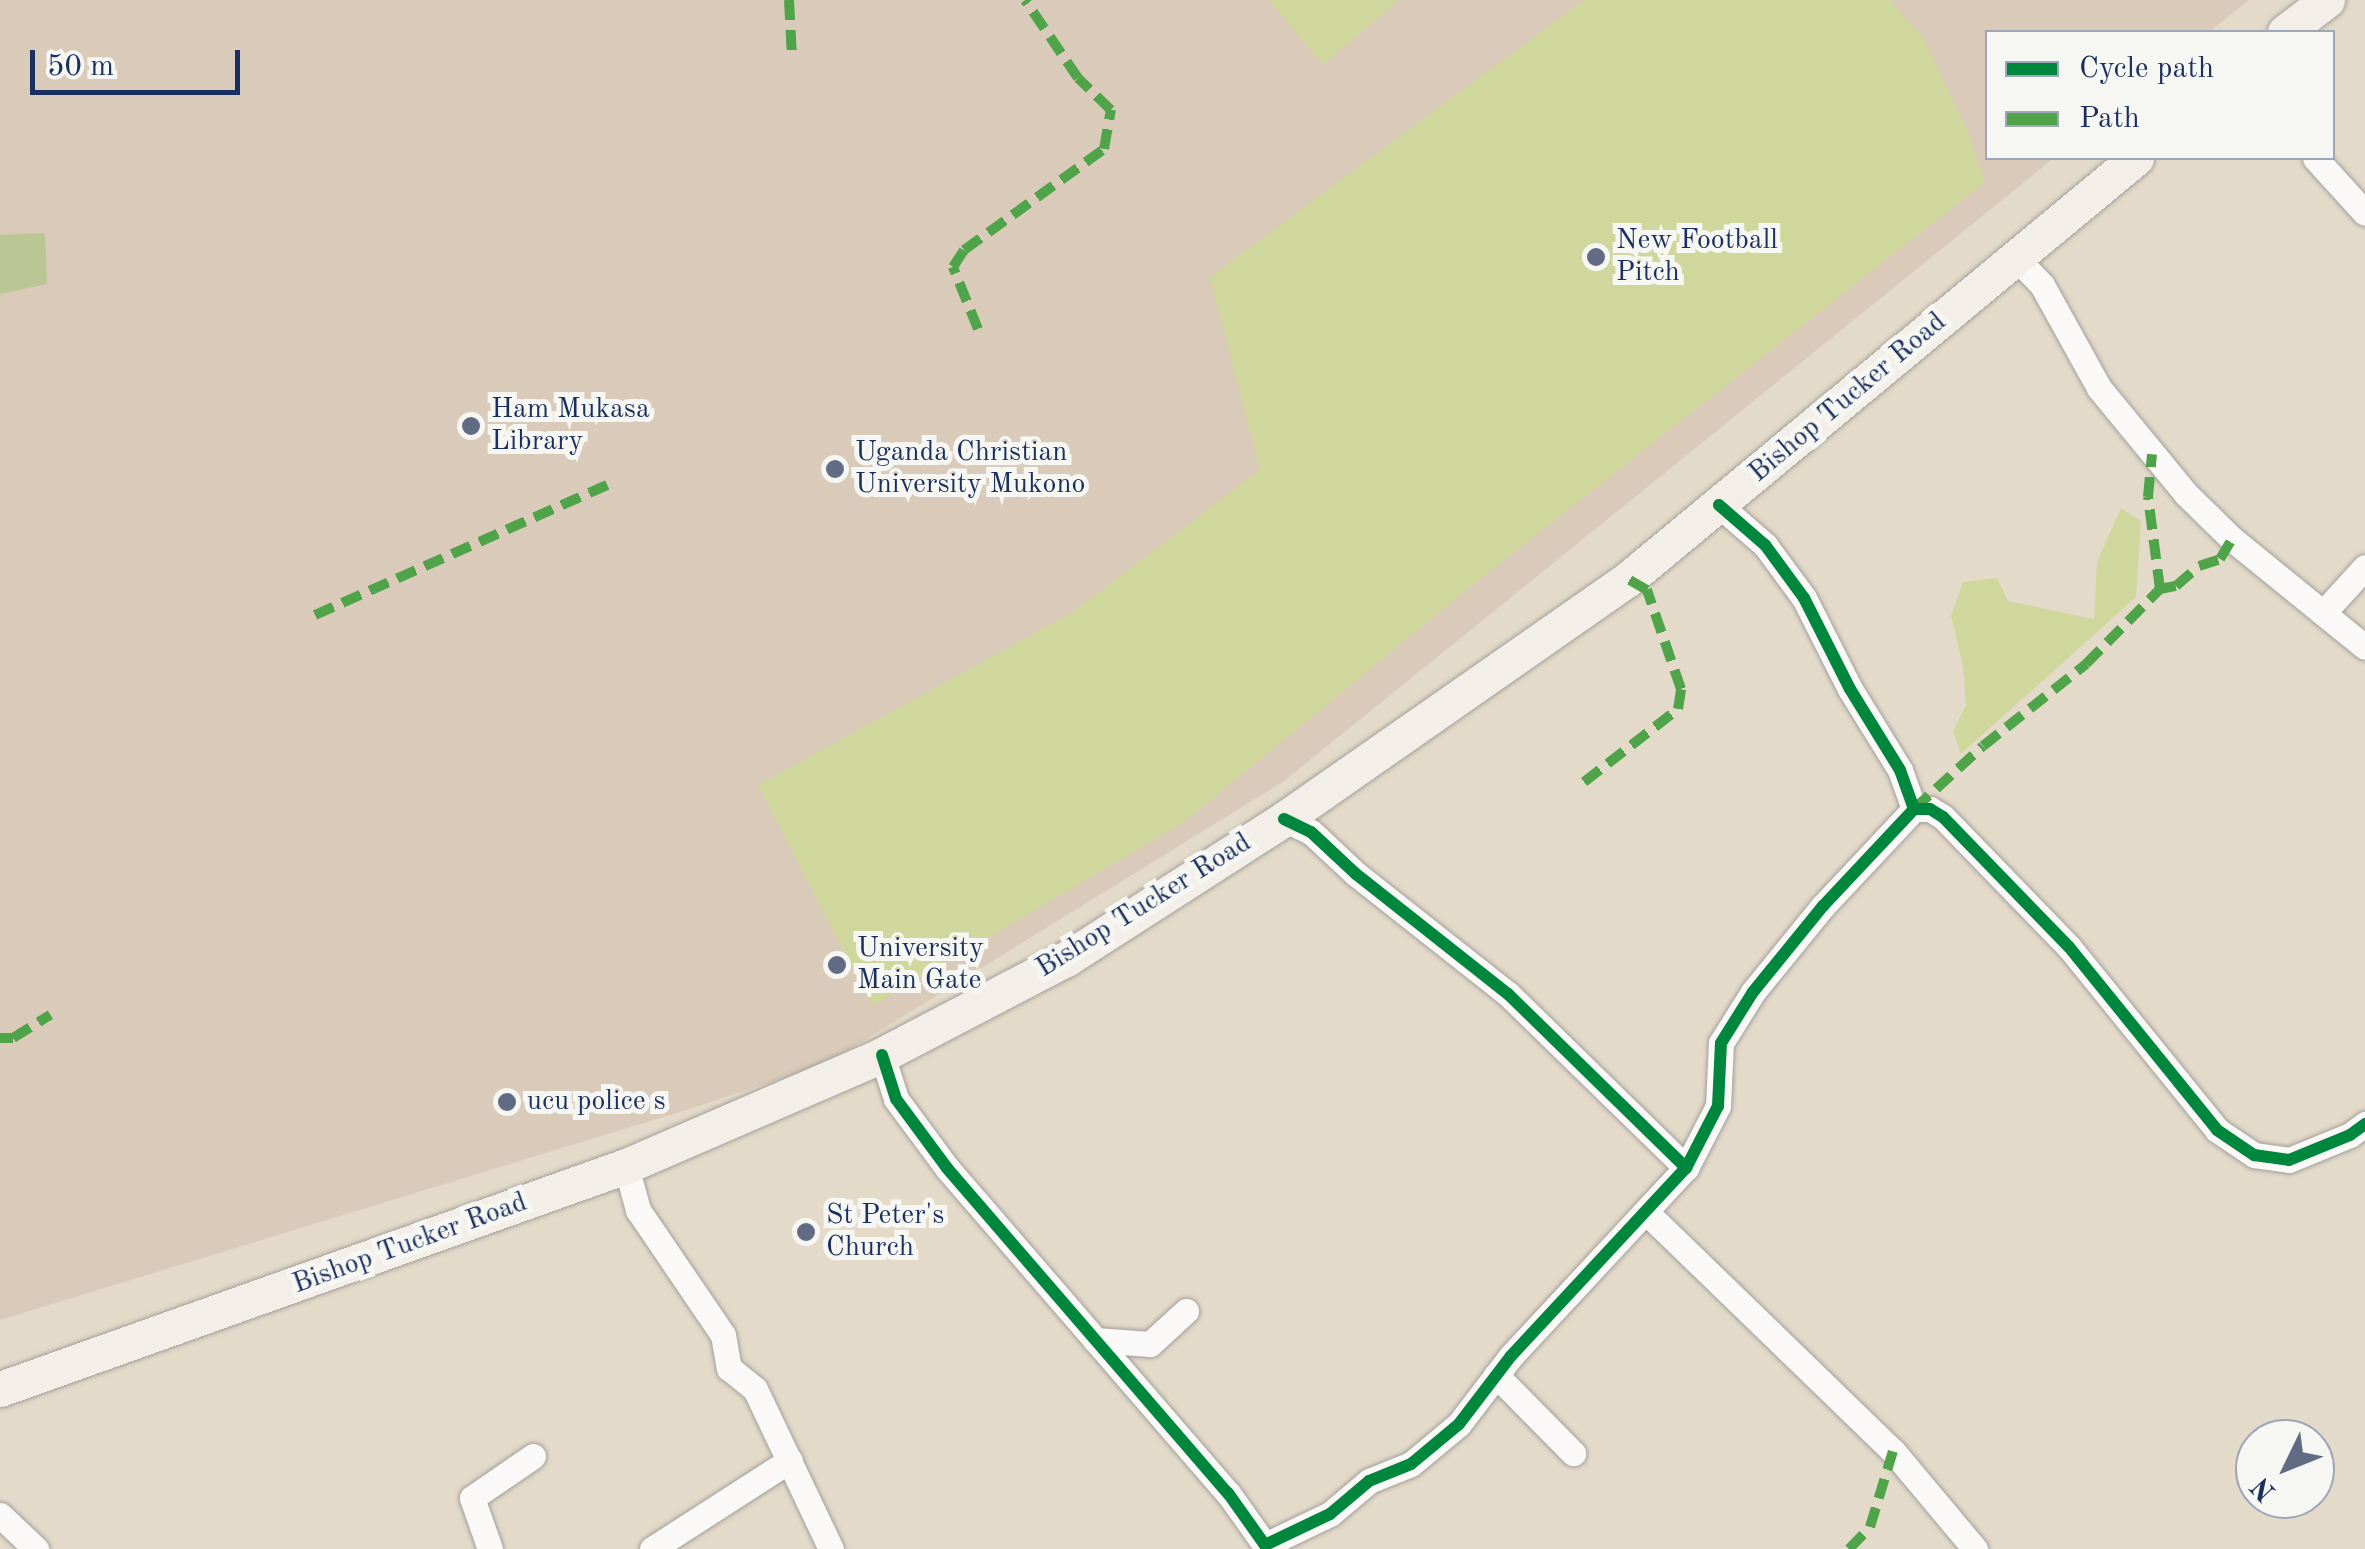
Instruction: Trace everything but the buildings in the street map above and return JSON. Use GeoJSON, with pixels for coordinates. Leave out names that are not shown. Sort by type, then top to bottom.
{"type":"FeatureCollection","features":[{"type":"Feature","properties":{"kind":"main road"},"geometry":{"type":"LineString","coordinates":[[2288,30],[2327,0]]}},
{"type":"Feature","properties":{"kind":"main road","name":"Bishop Tucker Road"},"geometry":{"type":"LineString","coordinates":[[0,1389],[626,1166],[882,1054],[1066,958],[1284,819],[1628,579],[2134,160]]}},
{"type":"Feature","properties":{"kind":"street"},"geometry":{"type":"LineString","coordinates":[[2317,160],[2365,214]]}},
{"type":"Feature","properties":{"kind":"street"},"geometry":{"type":"LineString","coordinates":[[2017,259],[2042,285],[2099,388],[2163,468],[2232,540],[2365,647]]}},
{"type":"Feature","properties":{"kind":"street"},"geometry":{"type":"LineString","coordinates":[[1719,505],[1765,544],[1788,572],[1900,770],[1914,809]]}},
{"type":"Feature","properties":{"kind":"street"},"geometry":{"type":"LineString","coordinates":[[2323,613],[2365,567]]}},
{"type":"Feature","properties":{"kind":"street"},"geometry":{"type":"LineString","coordinates":[[882,1054],[896,1098],[947,1168],[1228,1492],[1264,1547],[1330,1514],[1368,1481],[1412,1464],[1459,1424],[1496,1375],[1686,1168],[1718,1106],[1721,1043],[1753,992],[1823,906],[1914,809],[1930,809],[1942,817],[2069,947],[2217,1130],[2254,1155],[2289,1160],[2350,1136],[2365,1124]]}},
{"type":"Feature","properties":{"kind":"street"},"geometry":{"type":"LineString","coordinates":[[1284,819],[1311,832],[1369,884],[1508,994],[1686,1168]]}},
{"type":"Feature","properties":{"kind":"street"},"geometry":{"type":"LineString","coordinates":[[626,1166],[638,1210],[723,1335],[728,1368],[754,1389],[830,1549]]}},
{"type":"Feature","properties":{"kind":"street"},"geometry":{"type":"LineString","coordinates":[[1646,1212],[1893,1451],[1975,1549]]}},
{"type":"Feature","properties":{"kind":"street"},"geometry":{"type":"LineString","coordinates":[[1095,1340],[1150,1344],[1186,1310]]}},
{"type":"Feature","properties":{"kind":"street"},"geometry":{"type":"LineString","coordinates":[[1496,1375],[1573,1452]]}},
{"type":"Feature","properties":{"kind":"street"},"geometry":{"type":"LineString","coordinates":[[490,1549],[472,1498],[534,1456]]}},
{"type":"Feature","properties":{"kind":"street"},"geometry":{"type":"LineString","coordinates":[[652,1549],[790,1460]]}},
{"type":"Feature","properties":{"kind":"street"},"geometry":{"type":"LineString","coordinates":[[0,1515],[36,1549]]}},
{"type":"Feature","properties":{"kind":"shaded area","name":"Uganda Christian University Mukono"},"geometry":{"type":"Polygon","coordinates":[[[0,0],[2249,0],[2212,30],[1985,30],[1985,160],[2052,160],[1284,781],[860,1043],[816,1067],[696,1107],[0,1320],[0,0]]]}},
{"type":"Feature","properties":{"kind":"green space"},"geometry":{"type":"Polygon","coordinates":[[[1269,0],[1399,0],[1323,65],[1269,0]]]}},
{"type":"Feature","properties":{"kind":"green space"},"geometry":{"type":"Polygon","coordinates":[[[1584,0],[1889,0],[1923,37],[1969,134],[1985,182],[1476,582],[1184,822],[872,1006],[758,785],[1073,612],[1260,470],[1210,277],[1584,0]]]}},
{"type":"Feature","properties":{"kind":"green space"},"geometry":{"type":"Polygon","coordinates":[[[45,233],[47,284],[0,294],[0,235],[45,233]]]}},
{"type":"Feature","properties":{"kind":"green space"},"geometry":{"type":"Polygon","coordinates":[[[2121,508],[2141,521],[2136,597],[1961,754],[1953,731],[1966,705],[1963,666],[1951,616],[1963,582],[1997,578],[2008,601],[2094,619],[2097,562],[2121,508]]]}},
{"type":"Feature","properties":{"kind":"marked path"},"geometry":{"type":"LineString","coordinates":[[789,0],[792,57]]}},
{"type":"Feature","properties":{"kind":"marked path"},"geometry":{"type":"LineString","coordinates":[[978,329],[953,267],[964,250],[1104,149],[1111,110],[1078,78],[1025,0]]}},
{"type":"Feature","properties":{"kind":"marked path"},"geometry":{"type":"LineString","coordinates":[[1914,809],[1983,746],[2086,664],[2160,589],[2148,497],[2152,454]]}},
{"type":"Feature","properties":{"kind":"marked path"},"geometry":{"type":"LineString","coordinates":[[315,615],[607,485]]}},
{"type":"Feature","properties":{"kind":"marked path"},"geometry":{"type":"LineString","coordinates":[[2160,589],[2176,586],[2199,566],[2220,559],[2232,539]]}},
{"type":"Feature","properties":{"kind":"marked path"},"geometry":{"type":"LineString","coordinates":[[1584,782],[1678,709],[1681,689],[1647,590],[1628,579]]}},
{"type":"Feature","properties":{"kind":"marked path"},"geometry":{"type":"LineString","coordinates":[[0,1038],[13,1038],[50,1015]]}},
{"type":"Feature","properties":{"kind":"marked path"},"geometry":{"type":"LineString","coordinates":[[1849,1549],[1870,1527],[1893,1451]]}},
{"type":"Feature","properties":{"kind":"cycle path"},"geometry":{"type":"LineString","coordinates":[[882,1055],[896,1099],[947,1168],[1228,1493],[1265,1545],[1330,1514],[1369,1481],[1411,1464],[1459,1424],[1511,1356],[1686,1168],[1718,1106],[1721,1043],[1753,992],[1823,906],[1914,809],[1900,770],[1850,689],[1804,598],[1765,545],[1719,505]]}},
{"type":"Feature","properties":{"kind":"cycle path"},"geometry":{"type":"LineString","coordinates":[[1914,809],[1930,809],[1943,817],[2069,947],[2217,1130],[2254,1155],[2289,1160],[2350,1135],[2365,1124]]}},
{"type":"Feature","properties":{"kind":"cycle path"},"geometry":{"type":"LineString","coordinates":[[1284,819],[1311,832],[1356,874],[1508,994],[1686,1168]]}},
{"type":"Feature","properties":{"kind":"place","name":"New Football Pitch"},"geometry":{"type":"Point","coordinates":[1596,257]}},
{"type":"Feature","properties":{"kind":"place","name":"Ham Mukasa Library"},"geometry":{"type":"Point","coordinates":[471,426]}},
{"type":"Feature","properties":{"kind":"place","name":"Uganda Christian University Mukono"},"geometry":{"type":"Point","coordinates":[835,469]}},
{"type":"Feature","properties":{"kind":"place","name":"University Main Gate"},"geometry":{"type":"Point","coordinates":[837,965]}},
{"type":"Feature","properties":{"kind":"place","name":"ucu police s"},"geometry":{"type":"Point","coordinates":[507,1102]}},
{"type":"Feature","properties":{"kind":"place","name":"St Peter's Church"},"geometry":{"type":"Point","coordinates":[806,1232]}}]}
